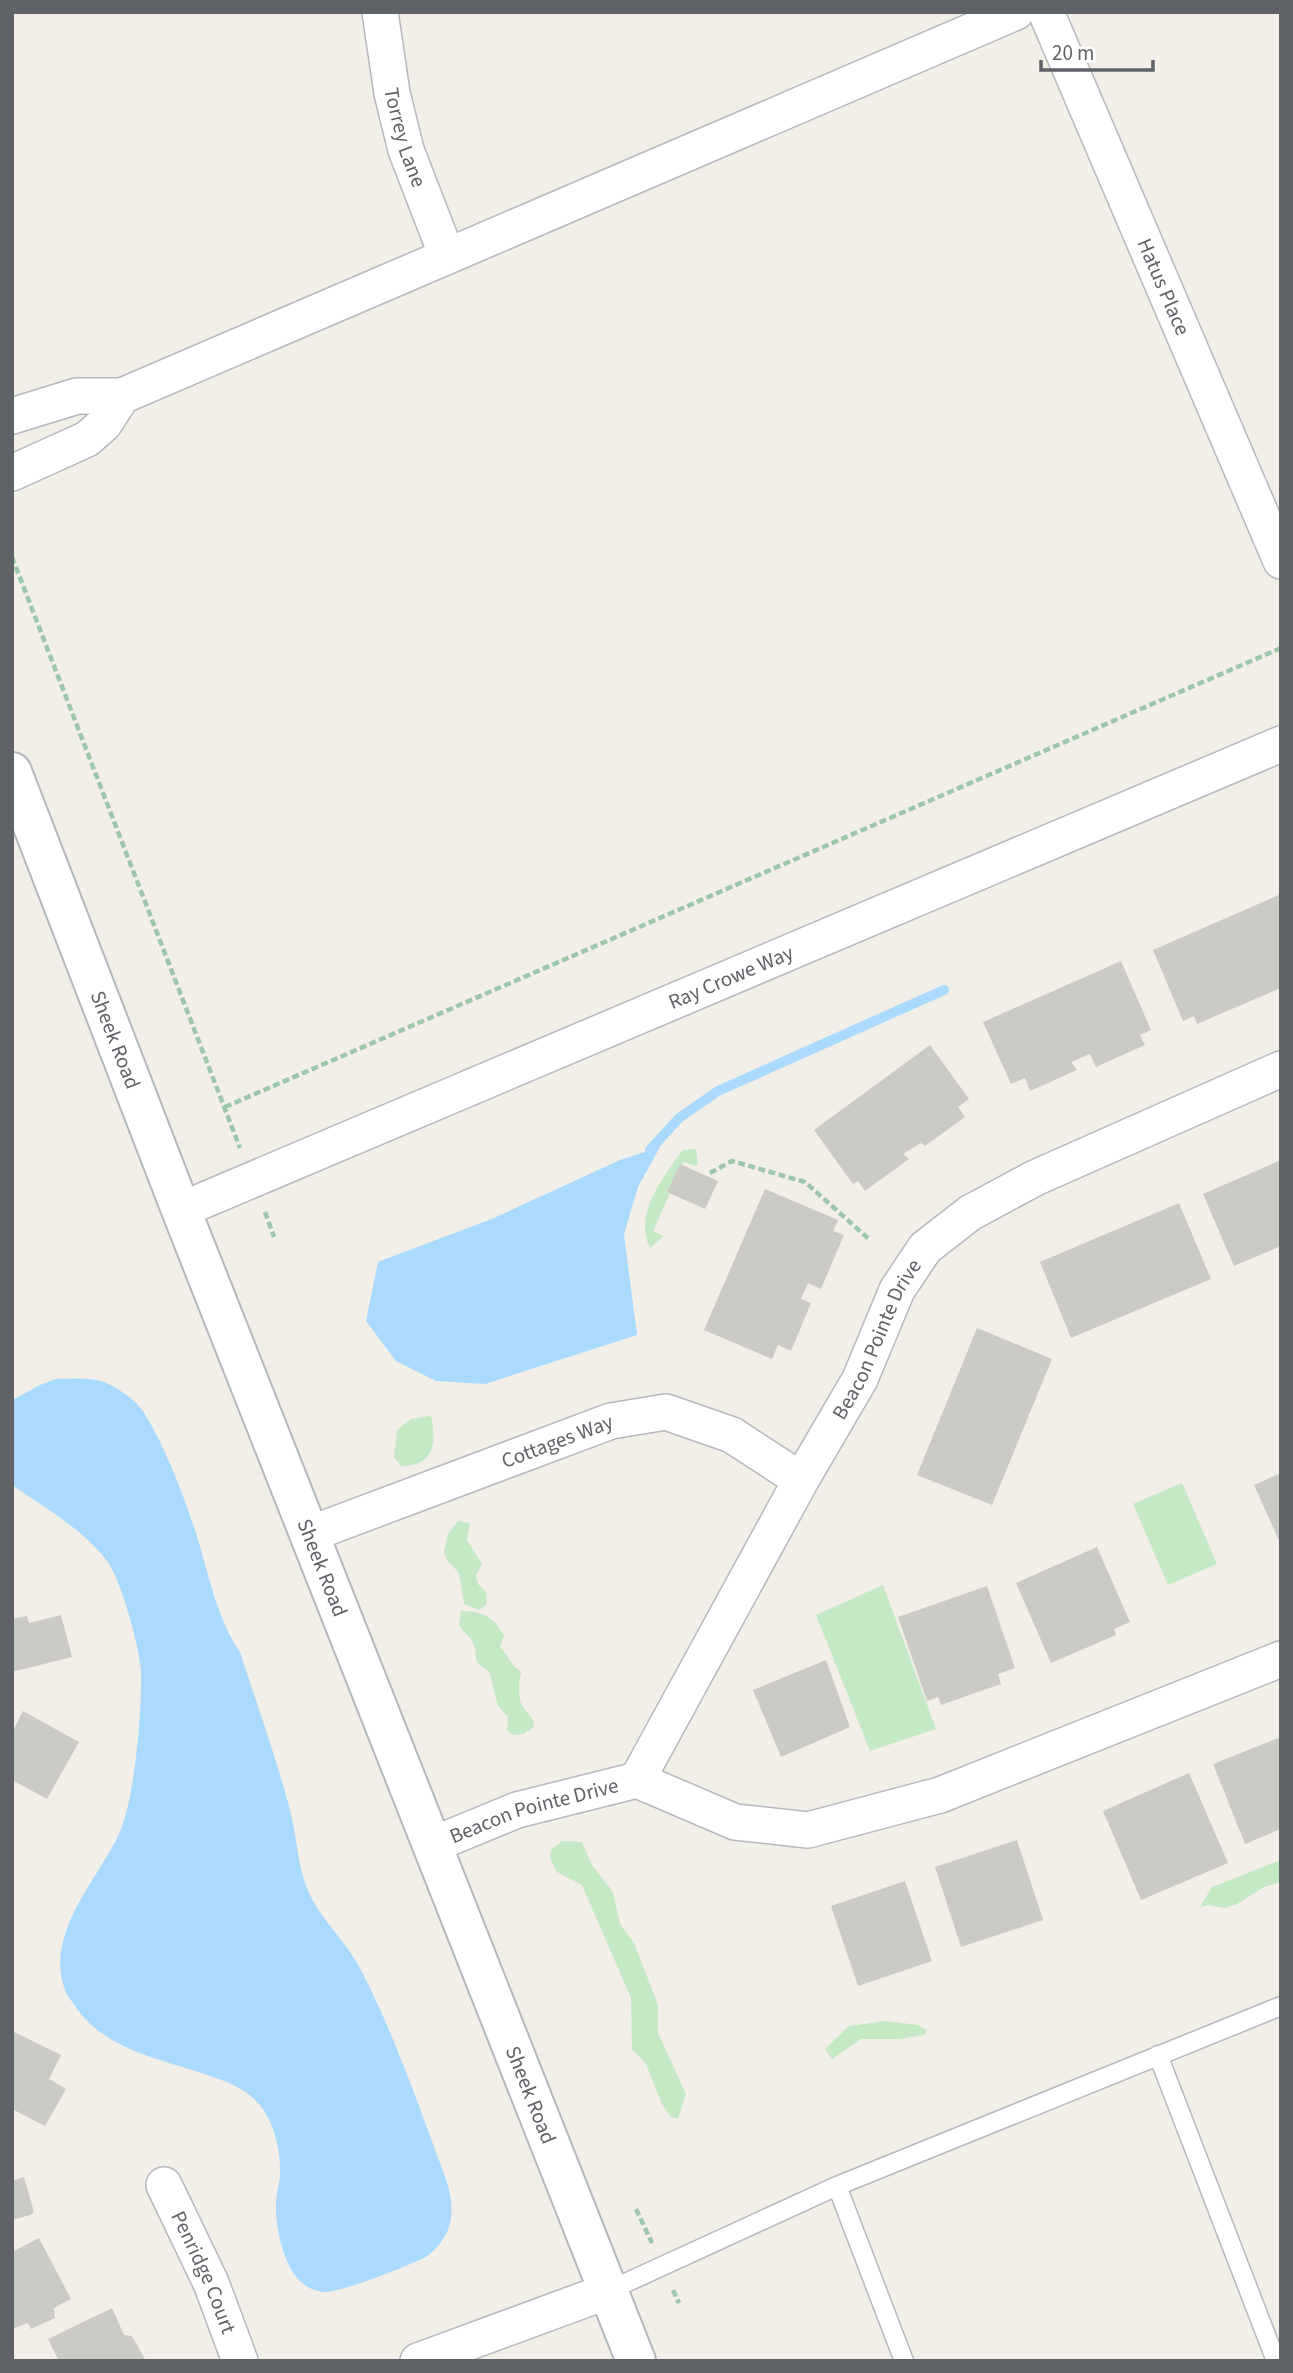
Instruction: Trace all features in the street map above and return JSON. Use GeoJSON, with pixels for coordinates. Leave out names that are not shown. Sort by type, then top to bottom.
{"type":"FeatureCollection","features":[{"type":"Feature","properties":{"kind":"street","name":"Torrey Lane"},"geometry":{"type":"LineString","coordinates":[[380,12],[392,93],[406,150],[447,256]]}},
{"type":"Feature","properties":{"kind":"street"},"geometry":{"type":"LineString","coordinates":[[12,416],[77,396],[122,396],[1016,12]]}},
{"type":"Feature","properties":{"kind":"street","name":"Hatus Place"},"geometry":{"type":"LineString","coordinates":[[1046,12],[1281,561]]}},
{"type":"Feature","properties":{"kind":"street"},"geometry":{"type":"LineString","coordinates":[[12,473],[87,439],[104,424],[122,396]]}},
{"type":"Feature","properties":{"kind":"street","name":"Ray Crowe Way"},"geometry":{"type":"LineString","coordinates":[[181,1210],[1281,744]]}},
{"type":"Feature","properties":{"kind":"street","name":"Sheek Road"},"geometry":{"type":"LineString","coordinates":[[12,772],[181,1210],[636,2361]]}},
{"type":"Feature","properties":{"kind":"street","name":"Beacon Pointe Drive"},"geometry":{"type":"LineString","coordinates":[[637,1780],[801,1480],[860,1379],[897,1290],[925,1248],[970,1213],[1035,1178],[1281,1069]]}},
{"type":"Feature","properties":{"kind":"street","name":"Cottages Way"},"geometry":{"type":"LineString","coordinates":[[310,1534],[611,1420],[666,1412],[732,1435],[801,1480]]}},
{"type":"Feature","properties":{"kind":"street","name":"Beacon Pointe Drive"},"geometry":{"type":"LineString","coordinates":[[432,1845],[517,1810],[637,1780],[735,1822],[808,1830],[940,1795],[1281,1659]]}},
{"type":"Feature","properties":{"kind":"street","name":"Penridge Court"},"geometry":{"type":"LineString","coordinates":[[164,2185],[211,2283],[240,2361]]}},
{"type":"Feature","properties":{"kind":"street"},"geometry":{"type":"LineString","coordinates":[[418,2361],[608,2291]]}},
{"type":"Feature","properties":{"kind":"lane"},"geometry":{"type":"LineString","coordinates":[[608,2291],[837,2186],[1281,2006]]}},
{"type":"Feature","properties":{"kind":"lane"},"geometry":{"type":"LineString","coordinates":[[1158,2055],[1276,2361]]}},
{"type":"Feature","properties":{"kind":"lane"},"geometry":{"type":"LineString","coordinates":[[837,2186],[904,2361]]}},
{"type":"Feature","properties":{"kind":"path"},"geometry":{"type":"LineString","coordinates":[[12,557],[225,1107],[1281,648]]}},
{"type":"Feature","properties":{"kind":"path"},"geometry":{"type":"LineString","coordinates":[[710,1173],[732,1161],[805,1182],[870,1240]]}},
{"type":"Feature","properties":{"kind":"green space"},"geometry":{"type":"Polygon","coordinates":[[[696,1149],[698,1164],[695,1166],[684,1162],[653,1231],[664,1236],[650,1248],[645,1223],[659,1184],[683,1150],[696,1149]]]}},
{"type":"Feature","properties":{"kind":"green space"},"geometry":{"type":"Polygon","coordinates":[[[431,1416],[431,1451],[420,1462],[401,1466],[394,1457],[397,1430],[411,1419],[431,1416]]]}},
{"type":"Feature","properties":{"kind":"green space"},"geometry":{"type":"Polygon","coordinates":[[[1182,1483],[1217,1564],[1168,1585],[1133,1504],[1182,1483]]]}},
{"type":"Feature","properties":{"kind":"green space"},"geometry":{"type":"Polygon","coordinates":[[[458,1521],[470,1523],[467,1540],[482,1564],[476,1575],[478,1584],[486,1592],[487,1604],[479,1610],[464,1604],[459,1573],[447,1560],[444,1552],[448,1534],[458,1521]]]}},
{"type":"Feature","properties":{"kind":"green space"},"geometry":{"type":"Polygon","coordinates":[[[883,1585],[936,1729],[870,1751],[816,1615],[883,1585]]]}},
{"type":"Feature","properties":{"kind":"green space"},"geometry":{"type":"Polygon","coordinates":[[[461,1611],[487,1616],[504,1636],[500,1646],[521,1672],[520,1699],[534,1724],[534,1727],[523,1734],[512,1735],[507,1730],[508,1717],[498,1706],[489,1671],[478,1664],[473,1643],[459,1625],[461,1611]]]}},
{"type":"Feature","properties":{"kind":"green space"},"geometry":{"type":"Polygon","coordinates":[[[562,1841],[582,1842],[592,1865],[613,1892],[620,1924],[634,1943],[658,2005],[658,2033],[686,2094],[678,2119],[670,2116],[662,2104],[646,2064],[632,2049],[631,1998],[582,1885],[557,1872],[550,1858],[551,1850],[562,1841]]]}},
{"type":"Feature","properties":{"kind":"green space"},"geometry":{"type":"Polygon","coordinates":[[[1281,1860],[1281,1882],[1264,1887],[1237,1904],[1225,1908],[1209,1905],[1200,1907],[1212,1887],[1281,1860]]]}},
{"type":"Feature","properties":{"kind":"green space"},"geometry":{"type":"Polygon","coordinates":[[[886,2021],[918,2025],[927,2030],[924,2035],[899,2039],[861,2039],[832,2059],[825,2049],[849,2026],[886,2021]]]}},
{"type":"Feature","properties":{"kind":"water"},"geometry":{"type":"Polygon","coordinates":[[[660,1147],[638,1187],[624,1234],[637,1335],[485,1384],[436,1381],[396,1361],[366,1321],[378,1262],[494,1218],[620,1160],[660,1147]]]}},
{"type":"Feature","properties":{"kind":"water"},"geometry":{"type":"Polygon","coordinates":[[[56,1379],[93,1379],[114,1387],[139,1406],[159,1439],[182,1493],[220,1613],[240,1652],[279,1770],[307,1888],[319,1910],[356,1961],[386,2022],[407,2074],[446,2179],[451,2221],[443,2239],[427,2256],[392,2272],[332,2291],[319,2291],[303,2284],[290,2267],[280,2240],[276,2199],[280,2173],[279,2154],[271,2124],[261,2107],[250,2096],[224,2081],[119,2044],[88,2022],[65,1990],[60,1969],[61,1949],[67,1928],[110,1852],[125,1819],[139,1731],[141,1671],[129,1614],[107,1561],[75,1529],[12,1485],[12,1400],[56,1379]]]}},
{"type":"Feature","properties":{"kind":"building"},"geometry":{"type":"Polygon","coordinates":[[[1281,894],[1281,988],[1197,1024],[1194,1016],[1183,1021],[1153,950],[1281,894]]]}},
{"type":"Feature","properties":{"kind":"building"},"geometry":{"type":"Polygon","coordinates":[[[1121,961],[1151,1030],[1140,1035],[1145,1045],[1096,1067],[1090,1054],[1071,1062],[1077,1070],[1030,1091],[1025,1078],[1011,1084],[983,1022],[1121,961]]]}},
{"type":"Feature","properties":{"kind":"building"},"geometry":{"type":"Polygon","coordinates":[[[930,1045],[969,1099],[958,1107],[965,1117],[925,1146],[921,1143],[903,1154],[909,1159],[865,1191],[858,1181],[853,1184],[814,1130],[930,1045]]]}},
{"type":"Feature","properties":{"kind":"building"},"geometry":{"type":"Polygon","coordinates":[[[1281,1160],[1281,1246],[1234,1266],[1203,1194],[1281,1160]]]}},
{"type":"Feature","properties":{"kind":"building"},"geometry":{"type":"Polygon","coordinates":[[[680,1164],[718,1181],[705,1209],[667,1192],[680,1164]]]}},
{"type":"Feature","properties":{"kind":"building"},"geometry":{"type":"Polygon","coordinates":[[[765,1189],[838,1220],[833,1231],[844,1235],[821,1289],[808,1283],[801,1299],[811,1303],[791,1351],[778,1345],[772,1359],[704,1330],[765,1189]]]}},
{"type":"Feature","properties":{"kind":"building"},"geometry":{"type":"Polygon","coordinates":[[[1179,1203],[1211,1279],[1071,1338],[1040,1262],[1179,1203]]]}},
{"type":"Feature","properties":{"kind":"building"},"geometry":{"type":"Polygon","coordinates":[[[977,1328],[1052,1359],[992,1505],[917,1475],[977,1328]]]}},
{"type":"Feature","properties":{"kind":"building"},"geometry":{"type":"Polygon","coordinates":[[[1281,1473],[1281,1545],[1254,1485],[1281,1473]]]}},
{"type":"Feature","properties":{"kind":"building"},"geometry":{"type":"Polygon","coordinates":[[[1097,1547],[1130,1622],[1114,1629],[1116,1635],[1051,1663],[1016,1583],[1097,1547]]]}},
{"type":"Feature","properties":{"kind":"building"},"geometry":{"type":"Polygon","coordinates":[[[987,1586],[1015,1668],[998,1674],[1001,1684],[941,1705],[938,1697],[927,1701],[898,1617],[987,1586]]]}},
{"type":"Feature","properties":{"kind":"building"},"geometry":{"type":"Polygon","coordinates":[[[61,1615],[72,1657],[12,1672],[12,1619],[27,1616],[29,1623],[61,1615]]]}},
{"type":"Feature","properties":{"kind":"building"},"geometry":{"type":"Polygon","coordinates":[[[826,1660],[850,1727],[781,1757],[753,1690],[826,1660]]]}},
{"type":"Feature","properties":{"kind":"building"},"geometry":{"type":"Polygon","coordinates":[[[23,1711],[79,1742],[47,1799],[12,1780],[12,1733],[23,1711]]]}},
{"type":"Feature","properties":{"kind":"building"},"geometry":{"type":"Polygon","coordinates":[[[1281,1737],[1281,1829],[1245,1844],[1213,1764],[1281,1737]]]}},
{"type":"Feature","properties":{"kind":"building"},"geometry":{"type":"Polygon","coordinates":[[[1189,1773],[1228,1863],[1141,1900],[1103,1811],[1189,1773]]]}},
{"type":"Feature","properties":{"kind":"building"},"geometry":{"type":"Polygon","coordinates":[[[1017,1840],[1043,1920],[961,1947],[935,1867],[1017,1840]]]}},
{"type":"Feature","properties":{"kind":"building"},"geometry":{"type":"Polygon","coordinates":[[[905,1881],[932,1961],[858,1986],[831,1906],[905,1881]]]}},
{"type":"Feature","properties":{"kind":"building"},"geometry":{"type":"Polygon","coordinates":[[[12,2031],[61,2055],[49,2079],[66,2089],[45,2126],[12,2109],[12,2031]]]}},
{"type":"Feature","properties":{"kind":"building"},"geometry":{"type":"Polygon","coordinates":[[[24,2177],[34,2212],[12,2220],[12,2181],[24,2177]]]}},
{"type":"Feature","properties":{"kind":"building"},"geometry":{"type":"Polygon","coordinates":[[[39,2238],[71,2299],[54,2308],[55,2318],[31,2329],[28,2323],[12,2329],[12,2252],[39,2238]]]}},
{"type":"Feature","properties":{"kind":"building"},"geometry":{"type":"Polygon","coordinates":[[[112,2308],[124,2335],[132,2336],[146,2361],[59,2361],[48,2339],[112,2308]]]}},
{"type":"Feature","properties":{"kind":"waterway"},"geometry":{"type":"LineString","coordinates":[[650,1150],[679,1118],[718,1091],[944,990]]}}]}
